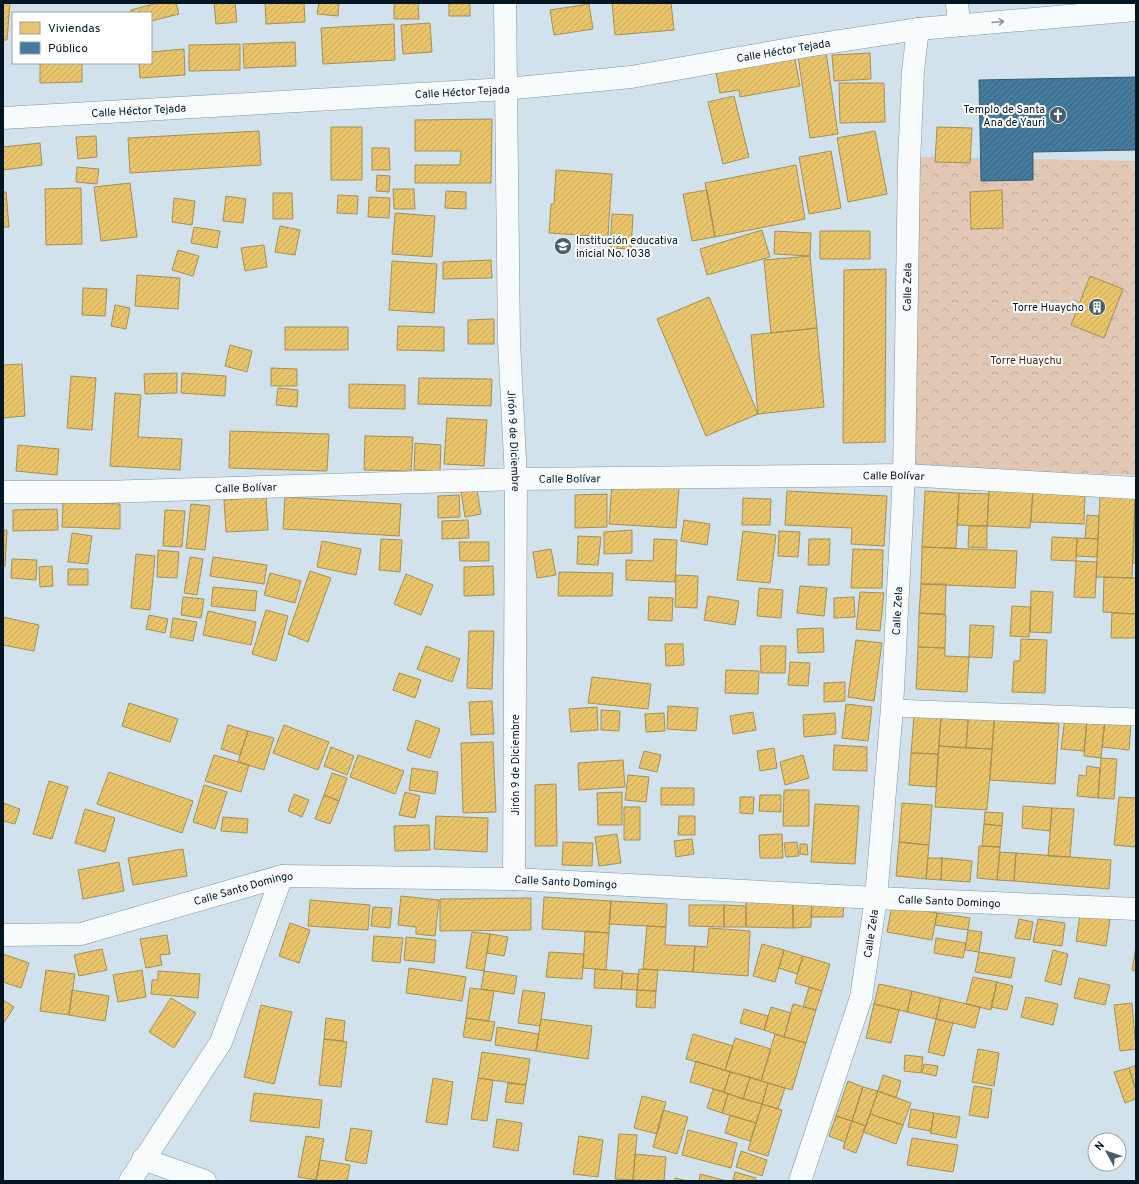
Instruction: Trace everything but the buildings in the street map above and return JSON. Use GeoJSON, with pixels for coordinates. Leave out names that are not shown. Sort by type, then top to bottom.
{"type":"FeatureCollection","features":[{"type":"Feature","properties":{"kind":"street","name":"Jirón 9 de Diciembre"},"geometry":{"type":"LineString","coordinates":[[505,3],[509,341],[516,479],[514,879]]}},
{"type":"Feature","properties":{"kind":"street"},"geometry":{"type":"LineString","coordinates":[[957,3],[959,25],[1136,10]]}},
{"type":"Feature","properties":{"kind":"street","name":"Calle Héctor Tejada"},"geometry":{"type":"LineString","coordinates":[[3,118],[506,88],[631,77],[807,46],[918,29],[959,25]]}},
{"type":"Feature","properties":{"kind":"street","name":"Calle Zela"},"geometry":{"type":"LineString","coordinates":[[800,1181],[861,998],[876,898],[892,708],[904,475],[909,164],[913,71],[918,29]]}},
{"type":"Feature","properties":{"kind":"street","name":"Calle Bolívar"},"geometry":{"type":"LineString","coordinates":[[3,492],[102,492],[516,479],[904,475],[1136,488]]}},
{"type":"Feature","properties":{"kind":"street"},"geometry":{"type":"LineString","coordinates":[[130,1181],[221,1042],[282,876]]}},
{"type":"Feature","properties":{"kind":"street","name":"Calle Santo Domingo"},"geometry":{"type":"LineString","coordinates":[[3,935],[81,934],[282,876],[514,879],[876,898],[1136,909]]}},
{"type":"Feature","properties":{"kind":"street"},"geometry":{"type":"LineString","coordinates":[[143,1159],[205,1181]]}},
{"type":"Feature","properties":{"kind":"lane"},"geometry":{"type":"LineString","coordinates":[[892,708],[1136,717]]}},
{"type":"Feature","properties":{"kind":"green space","name":"Torre Huaychu"},"geometry":{"type":"Polygon","coordinates":[[[919,157],[1136,161],[1136,475],[915,467],[919,157]]]}},
{"type":"Feature","properties":{"kind":"place","name":"Templo de Santa Ana de Yauri"},"geometry":{"type":"Point","coordinates":[1058,115]}},
{"type":"Feature","properties":{"kind":"place","name":"Institución educativa inicial No. 1038"},"geometry":{"type":"Point","coordinates":[563,246]}},
{"type":"Feature","properties":{"kind":"place","name":"Torre Huaycho"},"geometry":{"type":"Point","coordinates":[1097,307]}}]}
